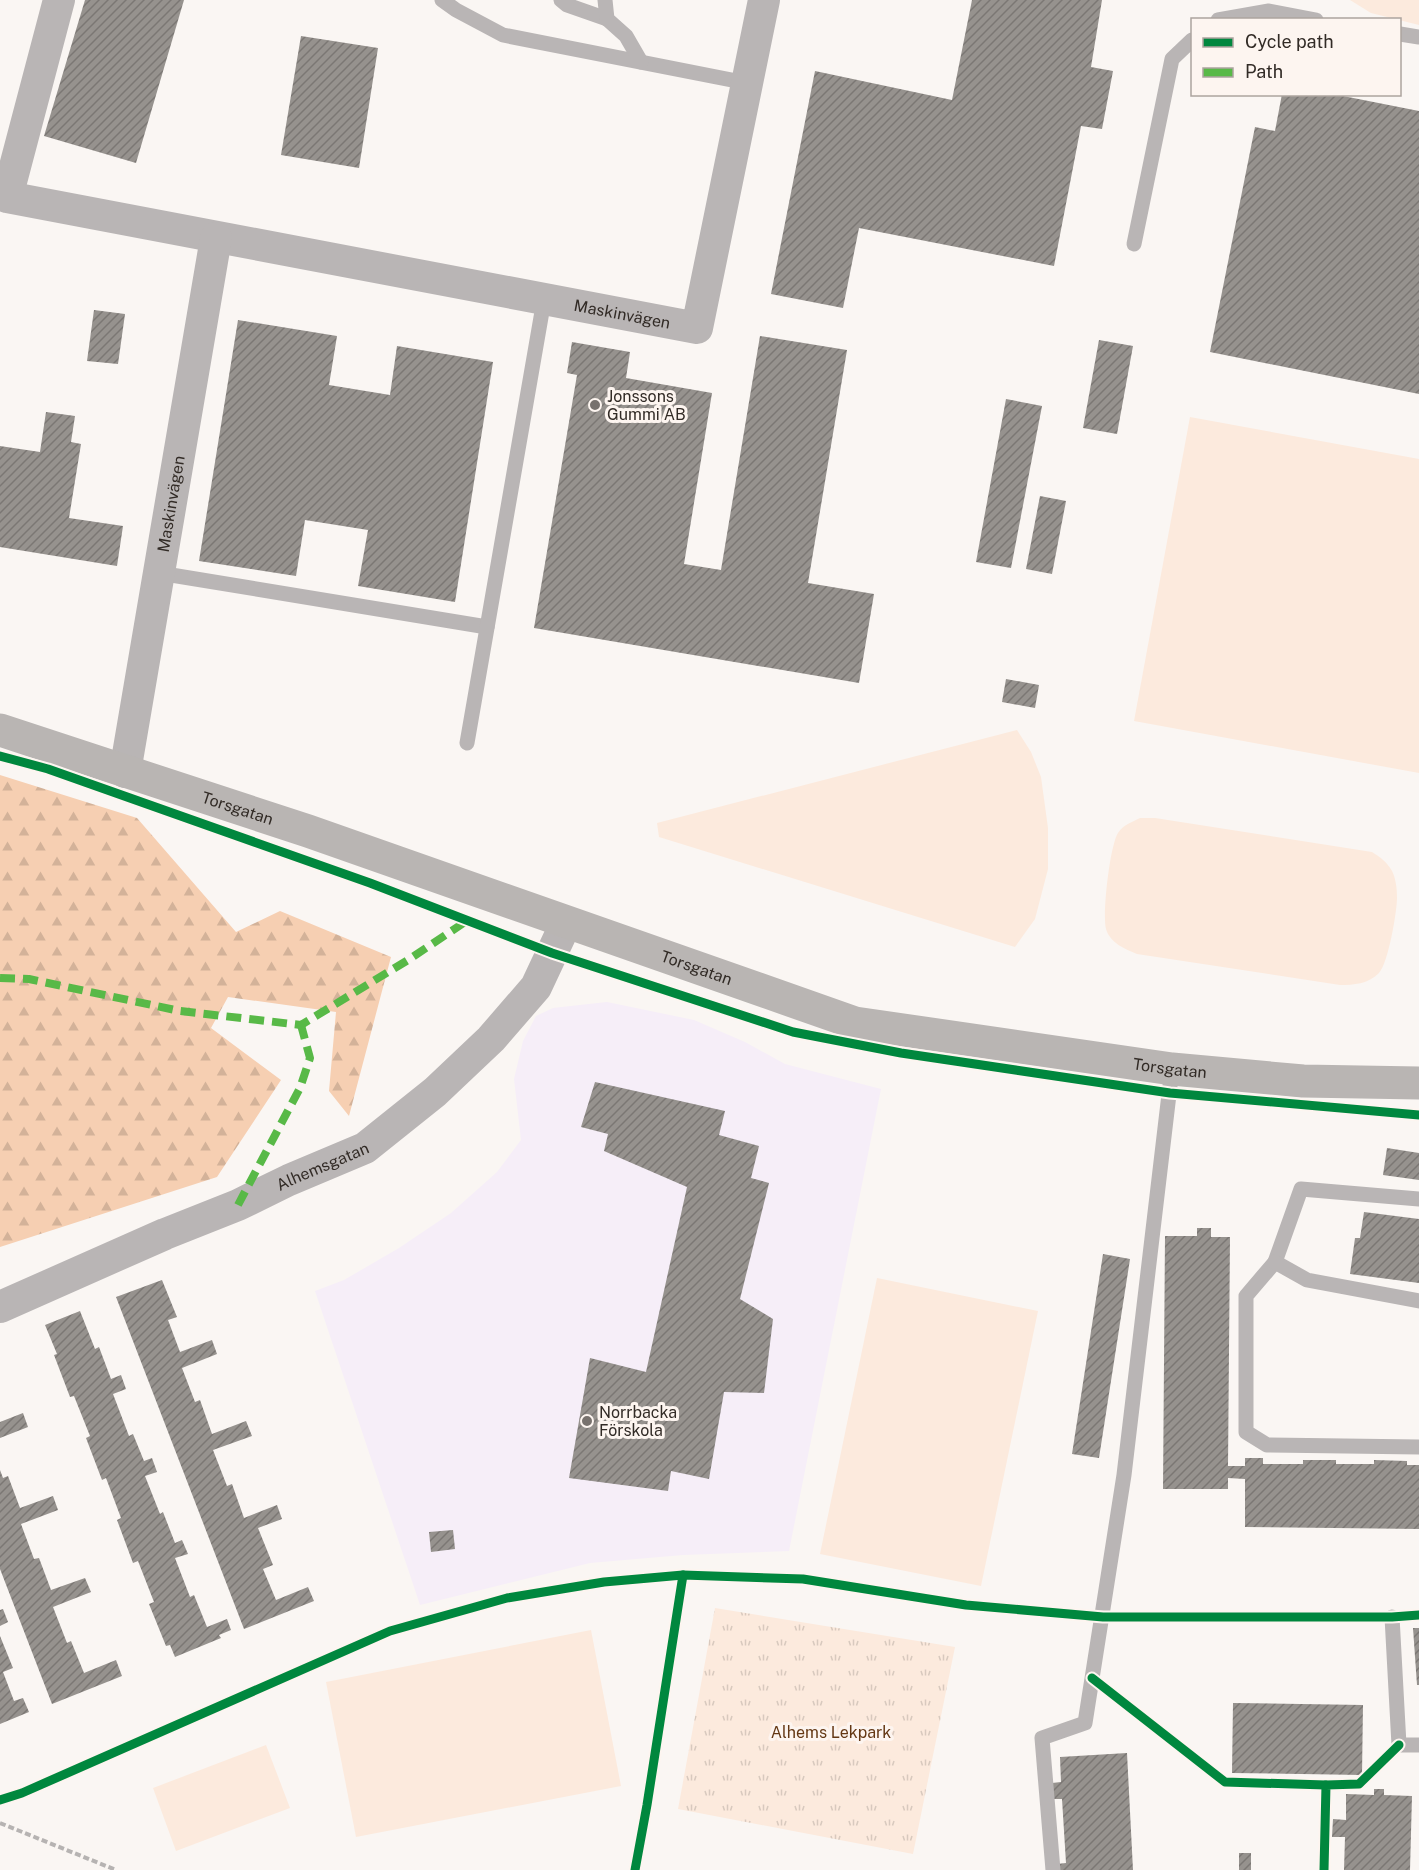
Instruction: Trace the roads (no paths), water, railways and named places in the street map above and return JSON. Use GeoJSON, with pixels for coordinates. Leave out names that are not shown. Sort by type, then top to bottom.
{"type":"FeatureCollection","features":[{"type":"Feature","properties":{"kind":"main road","name":"Torsgatan"},"geometry":{"type":"LineString","coordinates":[[0,730],[308,831],[855,1023],[1172,1069],[1303,1081],[1419,1083]]}},
{"type":"Feature","properties":{"kind":"street","name":"Maskinvägen"},"geometry":{"type":"LineString","coordinates":[[59,0],[7,197],[697,328],[764,0]]}},
{"type":"Feature","properties":{"kind":"street","name":"Maskinvägen"},"geometry":{"type":"LineString","coordinates":[[126,772],[216,238]]}},
{"type":"Feature","properties":{"kind":"street","name":"Alhemsgatan"},"geometry":{"type":"LineString","coordinates":[[0,1307],[365,1148],[435,1092],[491,1039],[536,987],[566,923]]}},
{"type":"Feature","properties":{"kind":"lane"},"geometry":{"type":"LineString","coordinates":[[442,0],[502,34],[747,83]]}},
{"type":"Feature","properties":{"kind":"lane"},"geometry":{"type":"LineString","coordinates":[[561,0],[567,5],[607,19],[626,36],[641,62]]}},
{"type":"Feature","properties":{"kind":"lane"},"geometry":{"type":"LineString","coordinates":[[605,0],[607,19]]}},
{"type":"Feature","properties":{"kind":"lane"},"geometry":{"type":"LineString","coordinates":[[1229,18],[1269,11],[1306,18]]}},
{"type":"Feature","properties":{"kind":"lane"},"geometry":{"type":"LineString","coordinates":[[1401,34],[1419,37]]}},
{"type":"Feature","properties":{"kind":"lane"},"geometry":{"type":"LineString","coordinates":[[1134,244],[1173,59],[1191,41]]}},
{"type":"Feature","properties":{"kind":"lane"},"geometry":{"type":"LineString","coordinates":[[467,743],[543,300]]}},
{"type":"Feature","properties":{"kind":"lane"},"geometry":{"type":"LineString","coordinates":[[159,573],[487,627]]}},
{"type":"Feature","properties":{"kind":"lane"},"geometry":{"type":"LineString","coordinates":[[1053,1870],[1042,1738],[1085,1723],[1124,1475],[1172,1069]]}},
{"type":"Feature","properties":{"kind":"lane"},"geometry":{"type":"LineString","coordinates":[[1419,1199],[1301,1189],[1275,1262],[1246,1296],[1246,1432],[1267,1445],[1419,1447]]}},
{"type":"Feature","properties":{"kind":"lane"},"geometry":{"type":"LineString","coordinates":[[1275,1262],[1307,1280],[1419,1301]]}},
{"type":"Feature","properties":{"kind":"lane"},"geometry":{"type":"LineString","coordinates":[[1392,1617],[1400,1745],[1419,1745]]}},
{"type":"Feature","properties":{"kind":"place","name":"Jonssons Gummi AB"},"geometry":{"type":"Point","coordinates":[595,405]}},
{"type":"Feature","properties":{"kind":"place","name":"Norrbacka Förskola"},"geometry":{"type":"Point","coordinates":[587,1421]}},
{"type":"Feature","properties":{"kind":"park label","name":"Alhems Lekpark"},"geometry":{"type":"Point","coordinates":[831,1732]}}]}
